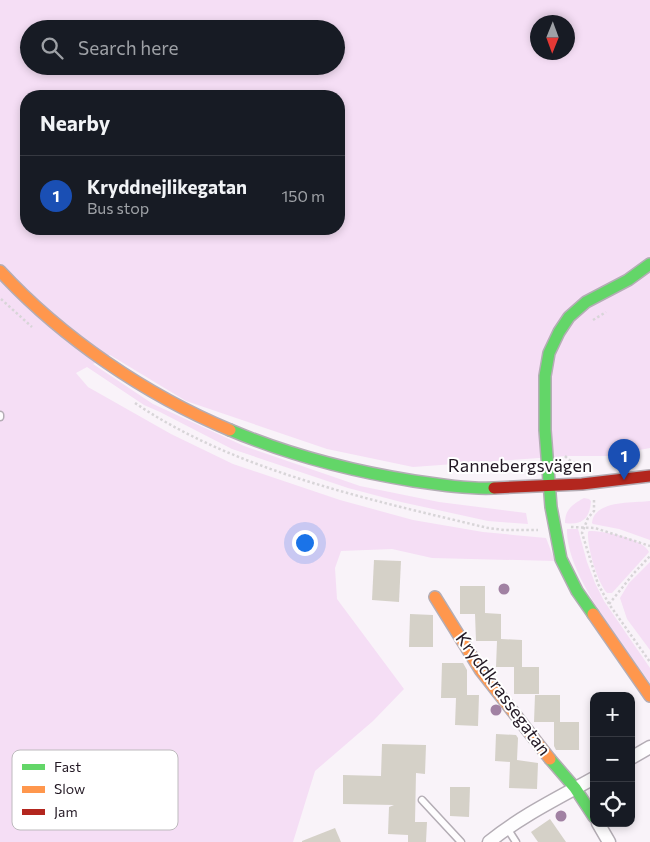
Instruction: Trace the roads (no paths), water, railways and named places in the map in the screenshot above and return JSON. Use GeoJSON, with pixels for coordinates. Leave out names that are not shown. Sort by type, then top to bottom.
{"type":"FeatureCollection","features":[{"type":"Feature","properties":{"kind":"street"},"geometry":{"type":"LineString","coordinates":[[650,264],[628,280],[586,302],[570,317],[558,332],[549,354],[545,376],[545,430],[549,487],[554,529],[561,559],[576,591],[650,696]]}},
{"type":"Feature","properties":{"kind":"street","name":"Rannebergsvägen"},"geometry":{"type":"LineString","coordinates":[[0,270],[51,319],[104,361],[173,404],[246,436],[299,455],[347,468],[418,482],[471,488],[549,487],[592,484],[650,476]]}},
{"type":"Feature","properties":{"kind":"street","name":"Kryddkrassegatan"},"geometry":{"type":"LineString","coordinates":[[435,597],[481,671],[530,735],[575,788],[590,811]]}},
{"type":"Feature","properties":{"kind":"street"},"geometry":{"type":"LineString","coordinates":[[635,756],[650,747]]}},
{"type":"Feature","properties":{"kind":"street"},"geometry":{"type":"LineString","coordinates":[[489,842],[507,828],[590,780]]}},
{"type":"Feature","properties":{"kind":"street"},"geometry":{"type":"LineString","coordinates":[[600,827],[609,842]]}},
{"type":"Feature","properties":{"kind":"lane"},"geometry":{"type":"LineString","coordinates":[[422,800],[461,842]]}},
{"type":"Feature","properties":{"kind":"lane"},"geometry":{"type":"LineString","coordinates":[[507,828],[516,842]]}},
{"type":"Feature","properties":{"kind":"place","name":"Kryddnejlikegatan"},"geometry":{"type":"Point","coordinates":[624,480]}}]}
